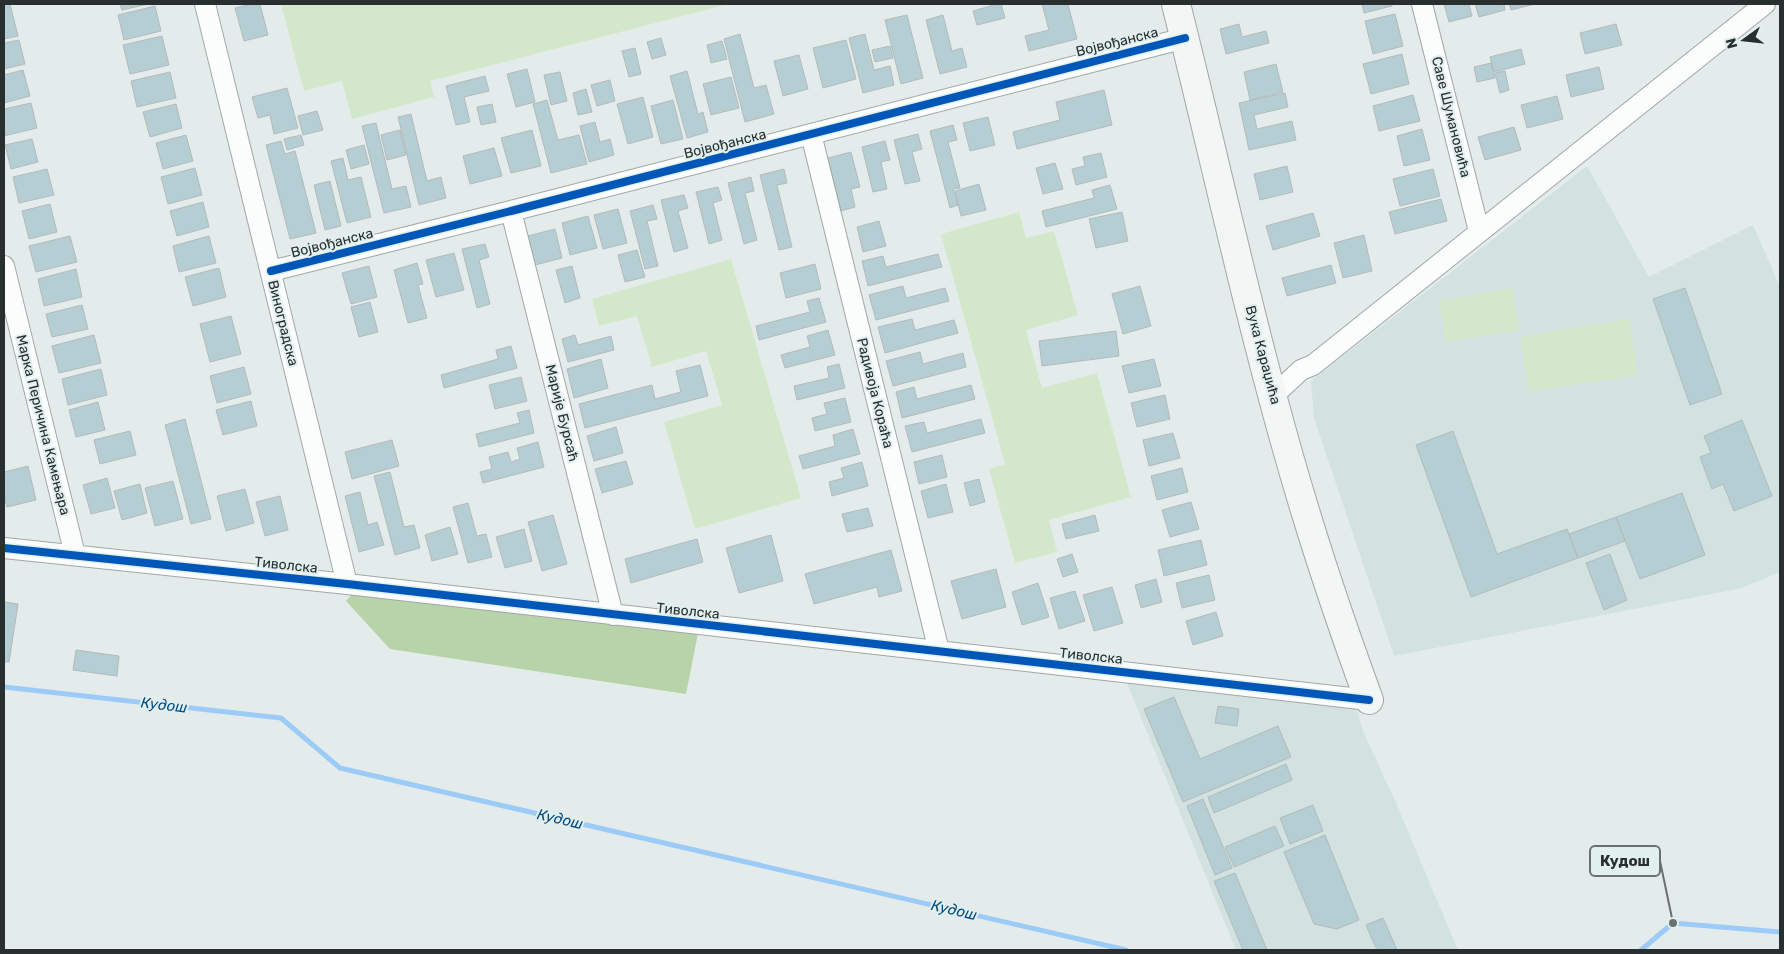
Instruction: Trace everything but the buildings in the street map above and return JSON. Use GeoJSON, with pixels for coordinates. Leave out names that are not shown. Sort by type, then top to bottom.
{"type":"FeatureCollection","features":[{"type":"Feature","properties":{"kind":"main road","name":"Вука Караџића"},"geometry":{"type":"LineString","coordinates":[[1176,4],[1273,396],[1319,556],[1370,700]]}},
{"type":"Feature","properties":{"kind":"street","name":"Виноградска"},"geometry":{"type":"LineString","coordinates":[[205,4],[346,584]]}},
{"type":"Feature","properties":{"kind":"street","name":"Саве Шумановића"},"geometry":{"type":"LineString","coordinates":[[1422,4],[1479,231]]}},
{"type":"Feature","properties":{"kind":"street"},"geometry":{"type":"LineString","coordinates":[[1273,396],[1301,370],[1313,365],[1765,4]]}},
{"type":"Feature","properties":{"kind":"street","name":"Војвођанска"},"geometry":{"type":"LineString","coordinates":[[270,271],[1184,38]]}},
{"type":"Feature","properties":{"kind":"street","name":"Радивоја Кораћа"},"geometry":{"type":"LineString","coordinates":[[811,134],[939,651]]}},
{"type":"Feature","properties":{"kind":"street","name":"Марије Бурсаћ"},"geometry":{"type":"LineString","coordinates":[[511,211],[613,615]]}},
{"type":"Feature","properties":{"kind":"street","name":"Марка Перичина Камењара"},"geometry":{"type":"LineString","coordinates":[[4,266],[75,555]]}},
{"type":"Feature","properties":{"kind":"street","name":"Тиволска"},"geometry":{"type":"LineString","coordinates":[[4,548],[346,584],[1370,700]]}},
{"type":"Feature","properties":{"kind":"shaded area"},"geometry":{"type":"Polygon","coordinates":[[[1587,166],[1649,277],[1753,225],[1780,287],[1780,572],[1742,588],[1394,656],[1314,418],[1311,381],[1587,166]]]}},
{"type":"Feature","properties":{"kind":"shaded area"},"geometry":{"type":"Polygon","coordinates":[[[1126,681],[1355,704],[1363,731],[1396,803],[1458,950],[1236,950],[1126,681]]]}},
{"type":"Feature","properties":{"kind":"green space"},"geometry":{"type":"Polygon","coordinates":[[[281,4],[729,4],[430,81],[434,97],[352,119],[342,81],[304,91],[281,4]]]}},
{"type":"Feature","properties":{"kind":"green space"},"geometry":{"type":"Polygon","coordinates":[[[1019,212],[1026,238],[1054,231],[1078,315],[1026,330],[1042,388],[1097,373],[1131,497],[1049,520],[1057,552],[1015,563],[989,469],[1005,464],[941,234],[1019,212]]]}},
{"type":"Feature","properties":{"kind":"green space"},"geometry":{"type":"Polygon","coordinates":[[[731,259],[801,498],[695,529],[664,422],[722,405],[706,351],[652,367],[637,316],[599,326],[592,299],[731,259]]]}},
{"type":"Feature","properties":{"kind":"green space"},"geometry":{"type":"Polygon","coordinates":[[[1512,288],[1519,330],[1446,342],[1439,301],[1512,288]]]}},
{"type":"Feature","properties":{"kind":"green space"},"geometry":{"type":"Polygon","coordinates":[[[1629,319],[1638,375],[1529,392],[1520,337],[1629,319]]]}},
{"type":"Feature","properties":{"kind":"green space"},"geometry":{"type":"Polygon","coordinates":[[[354,592],[698,633],[686,694],[390,649],[346,601],[354,592]]]}},
{"type":"Feature","properties":{"kind":"waterway","name":"Кудош"},"geometry":{"type":"LineString","coordinates":[[4,687],[281,718],[340,768],[1126,950]]}},
{"type":"Feature","properties":{"kind":"waterway","name":"Кудош"},"geometry":{"type":"LineString","coordinates":[[1641,950],[1673,923],[1780,932]]}},
{"type":"Feature","properties":{"kind":"cycle path"},"geometry":{"type":"LineString","coordinates":[[271,271],[1185,38]]}},
{"type":"Feature","properties":{"kind":"cycle path"},"geometry":{"type":"LineString","coordinates":[[4,548],[347,584],[1369,700]]}},
{"type":"Feature","properties":{"kind":"place","name":"Кудош"},"geometry":{"type":"Point","coordinates":[1673,923]}}]}
